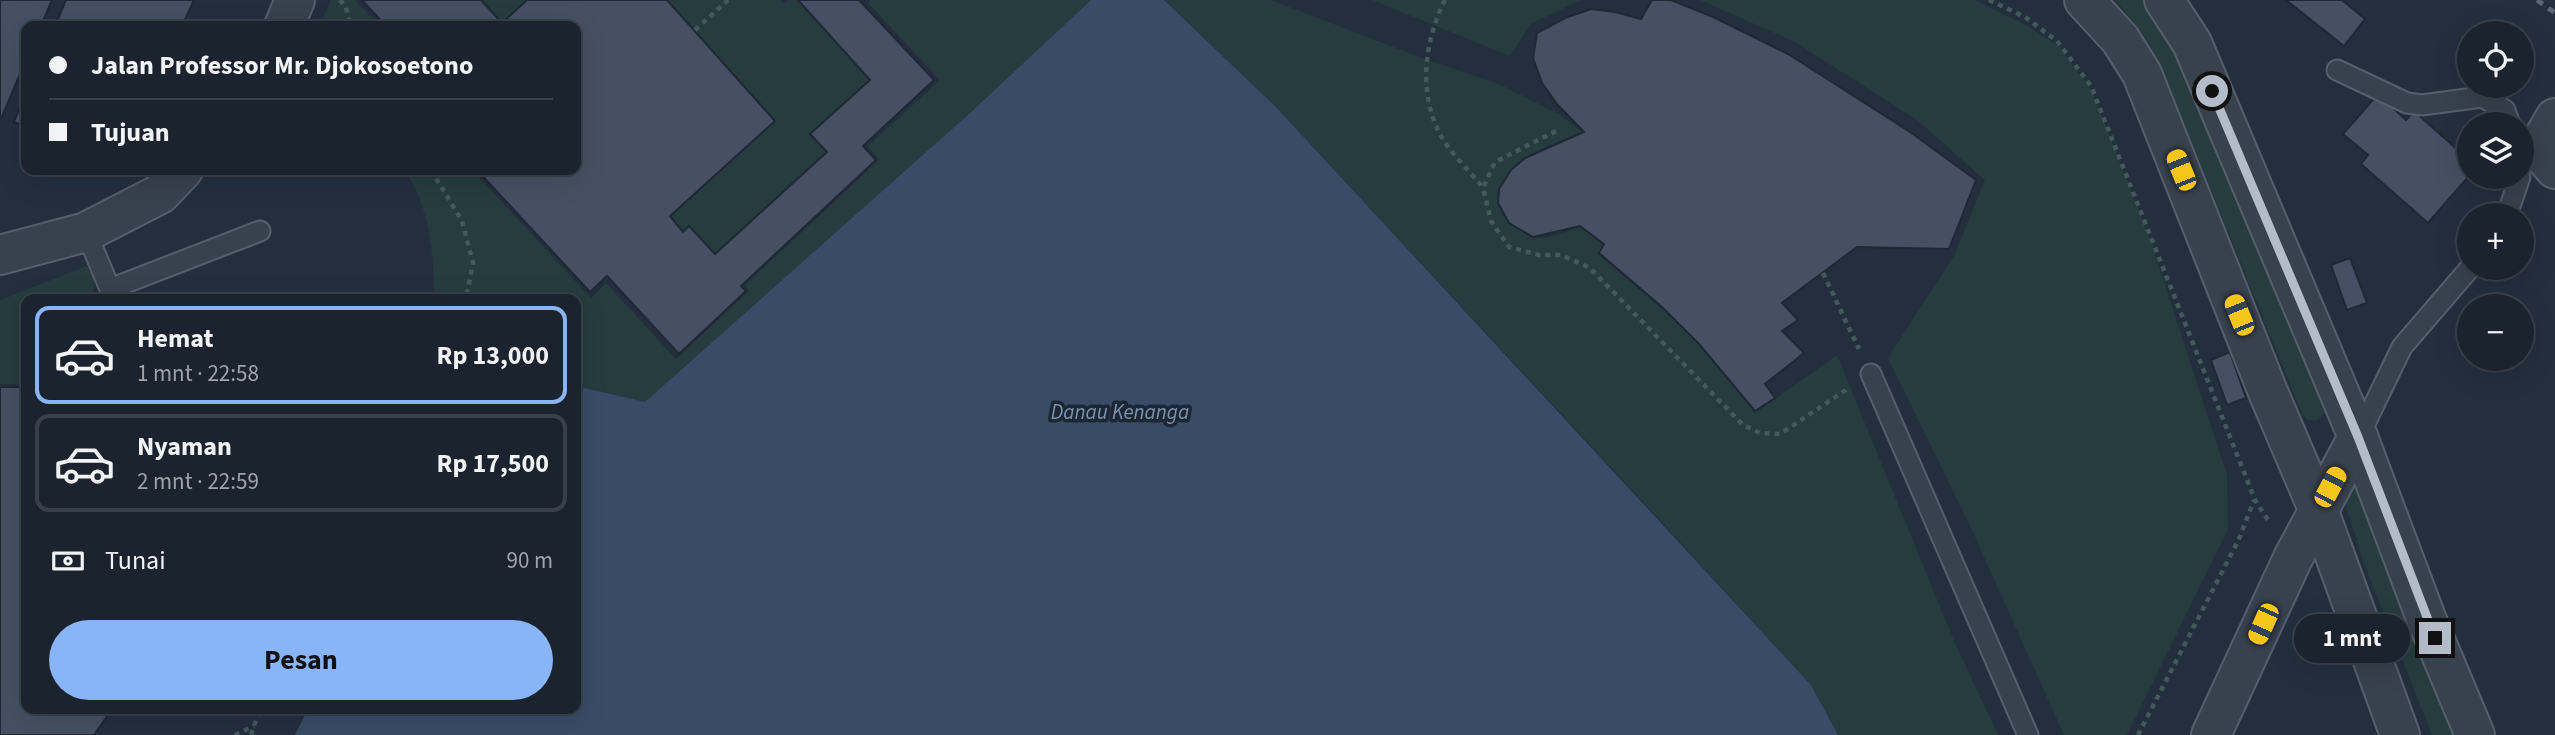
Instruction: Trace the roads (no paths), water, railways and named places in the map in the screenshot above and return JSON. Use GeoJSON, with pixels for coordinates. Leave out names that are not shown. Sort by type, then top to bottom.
{"type":"FeatureCollection","features":[{"type":"Feature","properties":{"kind":"street"},"geometry":{"type":"LineString","coordinates":[[286,21],[295,0]]}},
{"type":"Feature","properties":{"kind":"street"},"geometry":{"type":"LineString","coordinates":[[2084,0],[2120,39],[2142,74],[2268,392],[2318,509],[2400,735]]}},
{"type":"Feature","properties":{"kind":"street"},"geometry":{"type":"LineString","coordinates":[[2164,0],[2192,43],[2358,437],[2426,618],[2475,735]]}},
{"type":"Feature","properties":{"kind":"street"},"geometry":{"type":"LineString","coordinates":[[2555,118],[2540,144],[2543,155],[2555,169]]}},
{"type":"Feature","properties":{"kind":"street"},"geometry":{"type":"LineString","coordinates":[[0,255],[86,232],[160,194],[178,175]]}},
{"type":"Feature","properties":{"kind":"street"},"geometry":{"type":"LineString","coordinates":[[2210,735],[2293,558],[2358,437]]}},
{"type":"Feature","properties":{"kind":"lane"},"geometry":{"type":"LineString","coordinates":[[2337,71],[2407,103],[2422,105],[2482,97],[2506,112]]}},
{"type":"Feature","properties":{"kind":"lane"},"geometry":{"type":"LineString","coordinates":[[110,289],[260,231]]}},
{"type":"Feature","properties":{"kind":"lane"},"geometry":{"type":"LineString","coordinates":[[86,232],[110,289],[120,294]]}},
{"type":"Feature","properties":{"kind":"lane"},"geometry":{"type":"LineString","coordinates":[[2358,437],[2402,347],[2460,280]]}},
{"type":"Feature","properties":{"kind":"lane"},"geometry":{"type":"LineString","coordinates":[[1871,374],[2028,735]]}},
{"type":"Feature","properties":{"kind":"water","name":"Danau Kenanga"},"geometry":{"type":"Polygon","coordinates":[[[1091,0],[1164,0],[1275,106],[1811,685],[1838,735],[295,735],[306,714],[581,714],[581,387],[645,402],[970,113],[1091,0]]]}},
{"type":"Feature","properties":{"kind":"railway"},"geometry":{"type":"LineString","coordinates":[[2537,0],[2555,13]]}}]}
